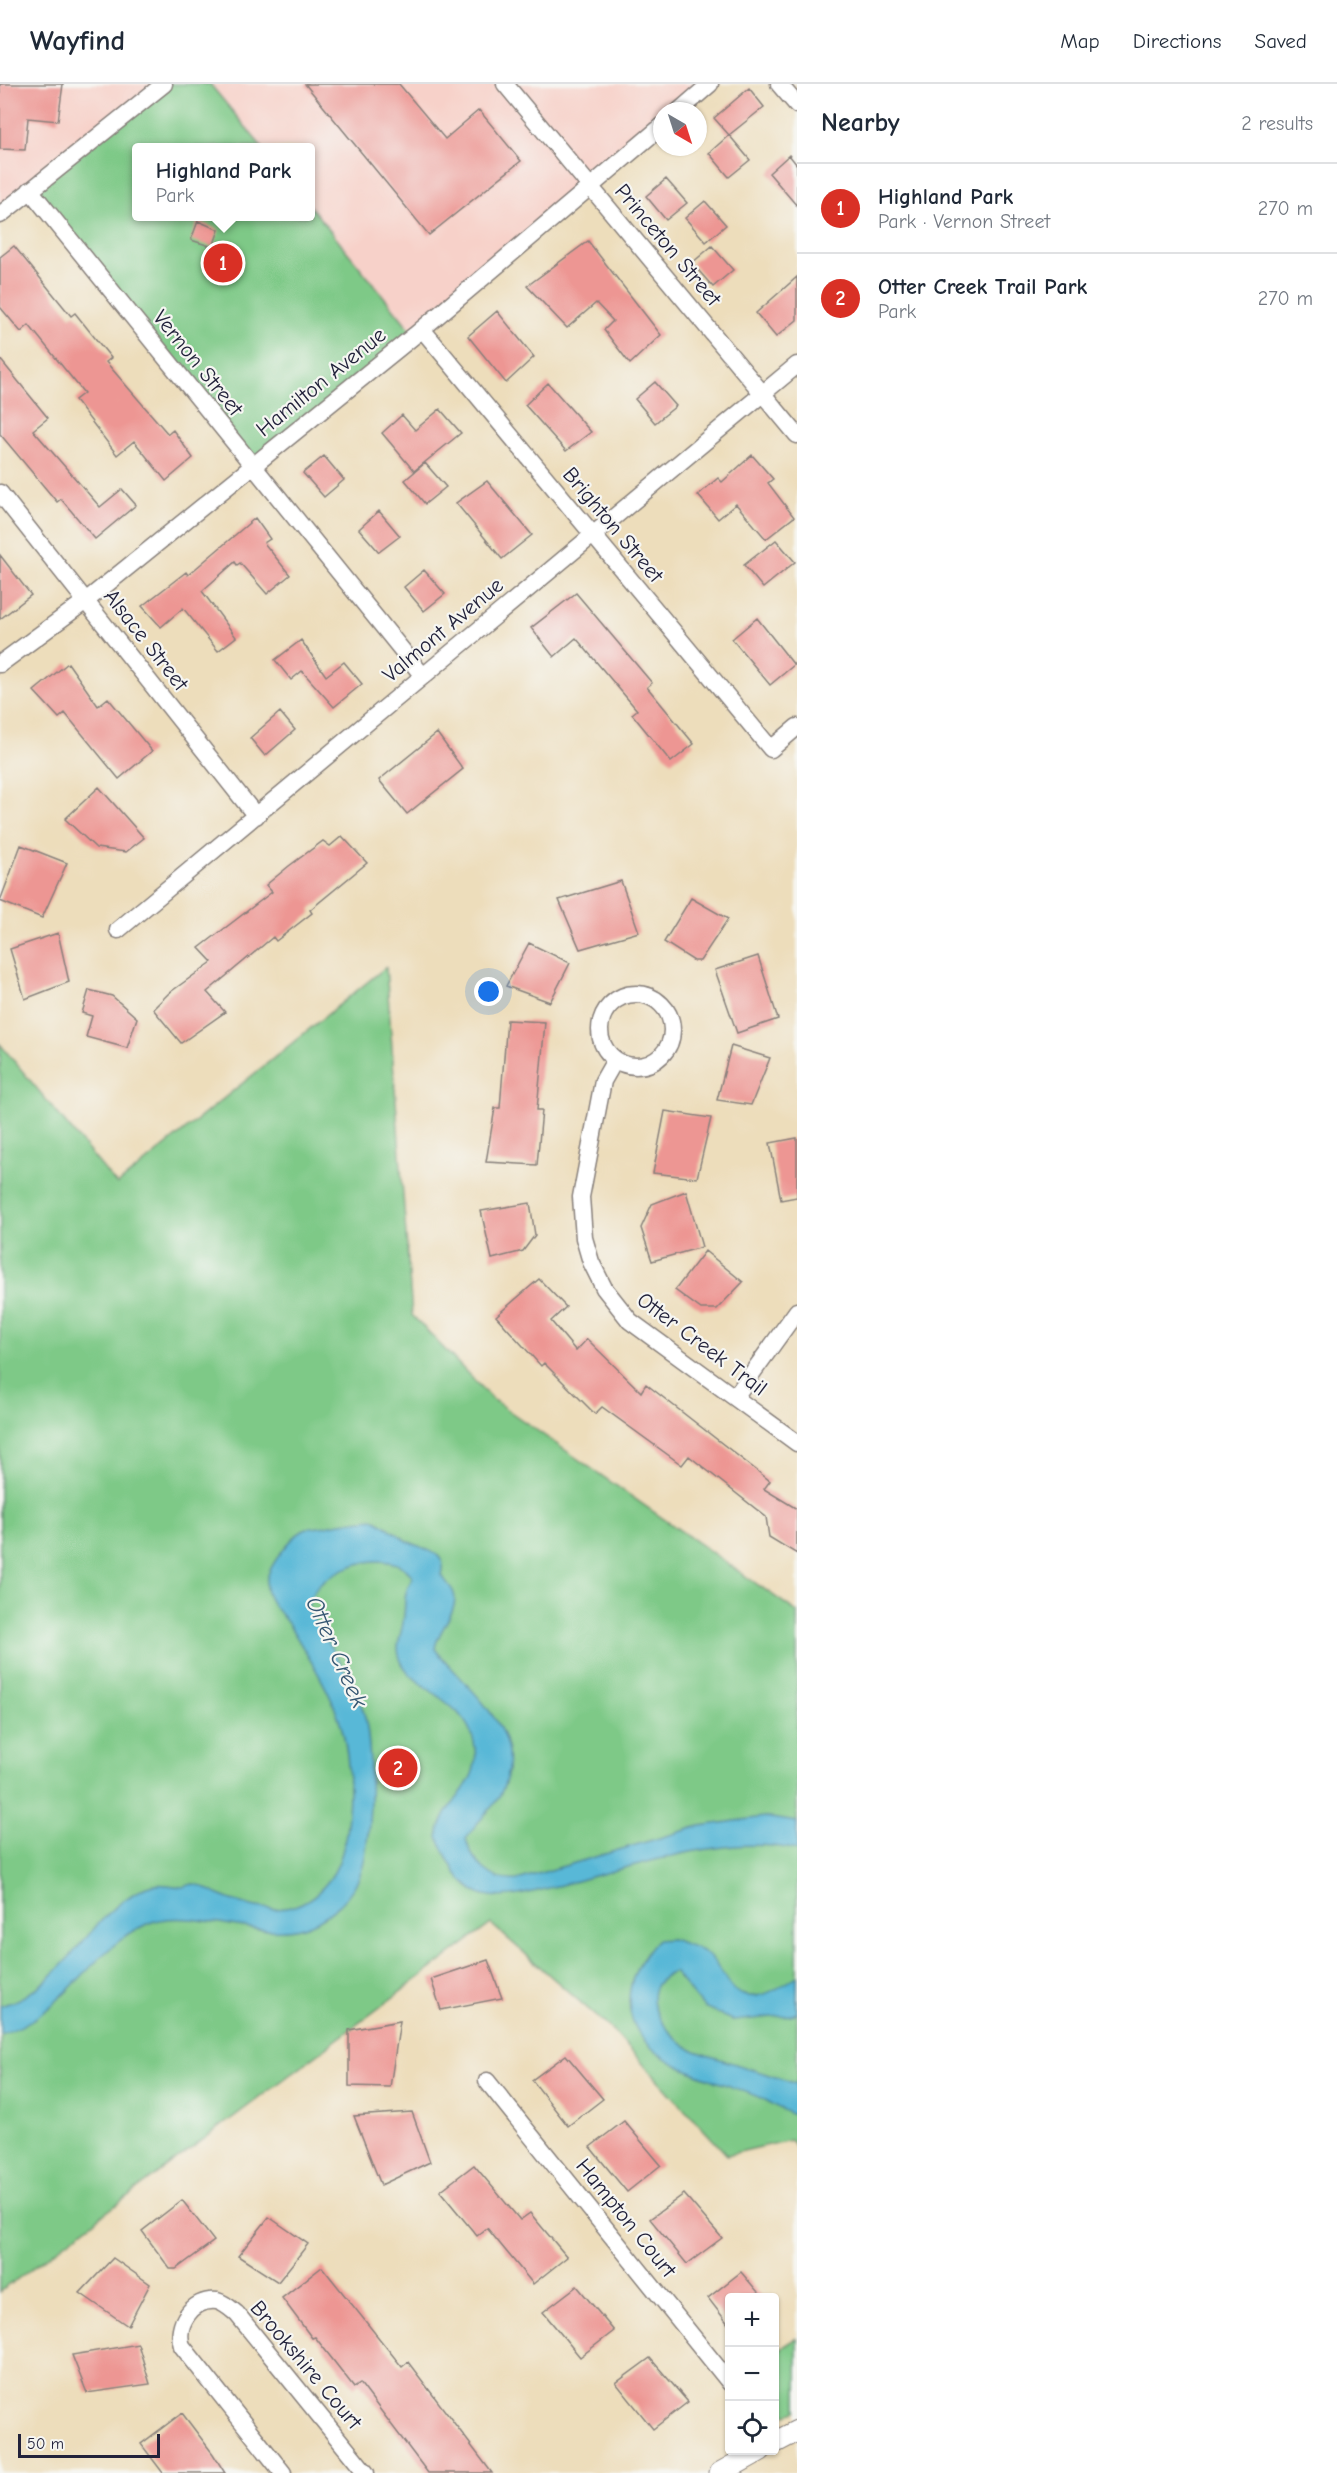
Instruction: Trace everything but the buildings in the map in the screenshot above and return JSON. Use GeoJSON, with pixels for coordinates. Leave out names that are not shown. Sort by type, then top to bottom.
{"type":"FeatureCollection","features":[{"type":"Feature","properties":{"kind":"street"},"geometry":{"type":"LineString","coordinates":[[0,214],[164,84]]}},
{"type":"Feature","properties":{"kind":"street","name":"Princeton Street"},"geometry":{"type":"LineString","coordinates":[[505,84],[797,435]]}},
{"type":"Feature","properties":{"kind":"street"},"geometry":{"type":"LineString","coordinates":[[689,102],[710,84]]}},
{"type":"Feature","properties":{"kind":"street"},"geometry":{"type":"LineString","coordinates":[[780,84],[797,105]]}},
{"type":"Feature","properties":{"kind":"street","name":"Hamilton Avenue"},"geometry":{"type":"LineString","coordinates":[[0,664],[87,600],[422,329],[653,134]]}},
{"type":"Feature","properties":{"kind":"street","name":"Vernon Street"},"geometry":{"type":"LineString","coordinates":[[30,190],[423,676]]}},
{"type":"Feature","properties":{"kind":"street","name":"Brighton Street"},"geometry":{"type":"LineString","coordinates":[[422,329],[771,749],[797,727]]}},
{"type":"Feature","properties":{"kind":"street","name":"Valmont Avenue"},"geometry":{"type":"LineString","coordinates":[[118,930],[797,365]]}},
{"type":"Feature","properties":{"kind":"street","name":"Alsace Street"},"geometry":{"type":"LineString","coordinates":[[0,493],[256,816]]}},
{"type":"Feature","properties":{"kind":"street"},"geometry":{"type":"LineString","coordinates":[[636,994],[651,997],[661,1004],[669,1015],[672,1027],[664,1053],[642,1066],[626,1065],[615,1059],[605,1049],[600,1035],[601,1022],[606,1010],[615,1001],[636,994]]}},
{"type":"Feature","properties":{"kind":"street","name":"Otter Creek Trail"},"geometry":{"type":"LineString","coordinates":[[615,1059],[603,1081],[581,1197],[580,1214],[591,1262],[604,1288],[630,1321],[797,1443]]}},
{"type":"Feature","properties":{"kind":"street"},"geometry":{"type":"LineString","coordinates":[[735,1397],[797,1311]]}},
{"type":"Feature","properties":{"kind":"street","name":"Hampton Court"},"geometry":{"type":"LineString","coordinates":[[487,2081],[725,2378]]}},
{"type":"Feature","properties":{"kind":"street","name":"Brookshire Court"},"geometry":{"type":"LineString","coordinates":[[283,2473],[182,2346],[180,2326],[185,2317],[203,2303],[216,2301],[237,2314],[366,2473]]}},
{"type":"Feature","properties":{"kind":"street"},"geometry":{"type":"LineString","coordinates":[[779,2440],[797,2431]]}},
{"type":"Feature","properties":{"kind":"street"},"geometry":{"type":"LineString","coordinates":[[720,2473],[754,2455]]}},
{"type":"Feature","properties":{"kind":"shaded area"},"geometry":{"type":"Polygon","coordinates":[[[0,84],[164,84],[0,213],[0,84]]]}},
{"type":"Feature","properties":{"kind":"shaded area"},"geometry":{"type":"Polygon","coordinates":[[[210,84],[710,84],[689,102],[653,102],[653,134],[415,335],[315,212],[315,143],[259,143],[210,84]]]}},
{"type":"Feature","properties":{"kind":"green space"},"geometry":{"type":"Polygon","coordinates":[[[164,84],[210,84],[259,143],[132,143],[132,221],[315,221],[315,212],[415,335],[253,465],[30,190],[164,84]]]}},
{"type":"Feature","properties":{"kind":"green space"},"geometry":{"type":"Polygon","coordinates":[[[386,967],[412,1315],[492,1399],[797,1612],[797,2148],[790,2140],[727,2155],[611,2029],[491,1924],[0,2292],[0,1044],[117,1185],[386,967]]]}},
{"type":"Feature","properties":{"kind":"green space"},"geometry":{"type":"Polygon","coordinates":[[[797,2338],[797,2411],[786,2414],[779,2413],[779,2349],[797,2338]]]}},
{"type":"Feature","properties":{"kind":"water"},"geometry":{"type":"Polygon","coordinates":[[[374,1519],[406,1540],[432,1552],[441,1560],[442,1575],[455,1598],[452,1613],[436,1642],[435,1649],[492,1714],[502,1733],[508,1752],[508,1773],[500,1795],[466,1839],[473,1856],[484,1869],[500,1878],[517,1880],[700,1826],[764,1817],[797,1822],[797,1850],[741,1845],[710,1849],[679,1854],[514,1896],[494,1896],[476,1892],[455,1872],[438,1837],[448,1812],[469,1781],[476,1757],[474,1742],[468,1726],[458,1713],[409,1673],[401,1662],[398,1649],[406,1595],[413,1578],[402,1567],[387,1562],[370,1562],[352,1566],[321,1584],[311,1596],[308,1610],[352,1684],[367,1725],[370,1795],[367,1845],[358,1880],[348,1896],[326,1916],[300,1928],[263,1929],[182,1919],[163,1919],[147,1924],[127,1935],[109,1950],[42,2013],[0,2034],[0,2006],[22,1997],[41,1984],[59,1969],[106,1916],[123,1901],[142,1889],[156,1885],[181,1887],[194,1884],[246,1905],[274,1909],[300,1904],[312,1897],[330,1879],[342,1853],[347,1824],[349,1785],[344,1736],[330,1695],[291,1628],[272,1603],[266,1586],[275,1562],[287,1545],[301,1532],[310,1528],[374,1519]]]}},
{"type":"Feature","properties":{"kind":"water"},"geometry":{"type":"Polygon","coordinates":[[[671,1939],[705,1953],[716,1964],[731,1986],[738,1993],[746,1996],[773,1991],[797,1976],[797,2013],[791,2015],[734,2021],[704,2008],[674,1972],[661,1980],[654,1990],[653,2000],[656,2012],[663,2023],[672,2034],[692,2050],[797,2084],[797,2116],[761,2098],[675,2064],[656,2052],[643,2038],[634,2023],[630,2008],[630,1991],[635,1974],[644,1957],[657,1940],[671,1939]]]}},
{"type":"Feature","properties":{"kind":"place","name":"Highland Park"},"geometry":{"type":"Point","coordinates":[223,263]}},
{"type":"Feature","properties":{"kind":"place","name":"Otter Creek Trail Park"},"geometry":{"type":"Point","coordinates":[398,1768]}},
{"type":"Feature","properties":{"kind":"water label","name":"Otter Creek"},"geometry":{"type":"Point","coordinates":[337,1652]}}]}
